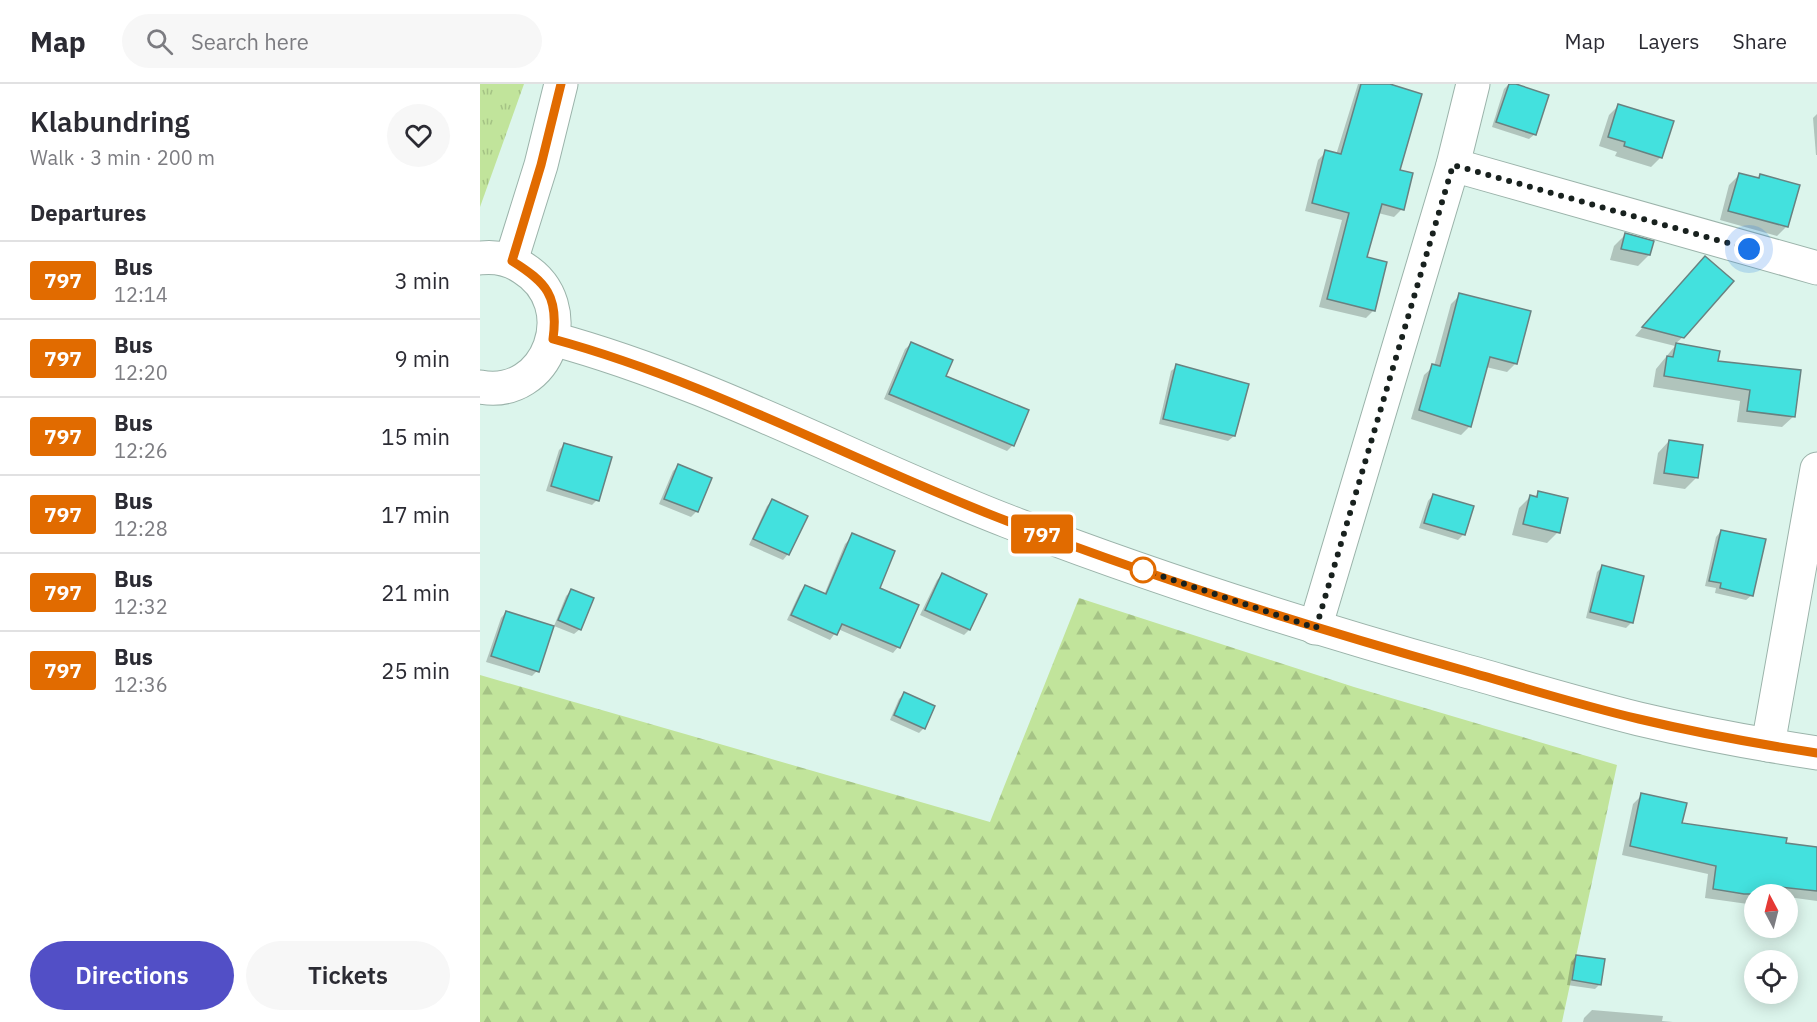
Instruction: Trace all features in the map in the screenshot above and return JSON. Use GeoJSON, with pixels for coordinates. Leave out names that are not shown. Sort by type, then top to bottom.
{"type":"FeatureCollection","features":[{"type":"Feature","properties":{"kind":"street"},"geometry":{"type":"LineString","coordinates":[[480,387],[505,386],[520,381],[533,372],[545,358],[553,339],[555,322],[552,301],[545,287],[536,276],[496,259],[541,165],[561,84]]}},
{"type":"Feature","properties":{"kind":"street"},"geometry":{"type":"LineString","coordinates":[[1316,628],[1453,165],[1473,84]]}},
{"type":"Feature","properties":{"kind":"street"},"geometry":{"type":"LineString","coordinates":[[1453,165],[1817,268]]}},
{"type":"Feature","properties":{"kind":"street"},"geometry":{"type":"LineString","coordinates":[[553,339],[661,374],[1004,520],[1316,628],[1602,710],[1817,753]]}},
{"type":"Feature","properties":{"kind":"street"},"geometry":{"type":"LineString","coordinates":[[1768,745],[1817,469]]}},
{"type":"Feature","properties":{"kind":"green space"},"geometry":{"type":"Polygon","coordinates":[[[480,84],[524,84],[480,207],[480,84]]]}},
{"type":"Feature","properties":{"kind":"green space"},"geometry":{"type":"Polygon","coordinates":[[[1079,598],[1354,687],[1617,765],[1562,1022],[480,1022],[480,675],[990,822],[1079,598]]]}},
{"type":"Feature","properties":{"kind":"building"},"geometry":{"type":"Polygon","coordinates":[[[1361,84],[1390,84],[1422,94],[1400,170],[1413,173],[1404,210],[1382,204],[1367,257],[1387,262],[1375,311],[1327,299],[1349,213],[1312,203],[1325,150],[1341,154],[1361,84]]]}},
{"type":"Feature","properties":{"kind":"building"},"geometry":{"type":"Polygon","coordinates":[[[1509,84],[1516,84],[1549,95],[1536,135],[1496,122],[1509,84]]]}},
{"type":"Feature","properties":{"kind":"building"},"geometry":{"type":"Polygon","coordinates":[[[1618,104],[1674,121],[1662,158],[1624,146],[1625,142],[1608,137],[1618,104]]]}},
{"type":"Feature","properties":{"kind":"building"},"geometry":{"type":"Polygon","coordinates":[[[1739,173],[1759,178],[1760,174],[1800,185],[1788,227],[1728,211],[1739,173]]]}},
{"type":"Feature","properties":{"kind":"building"},"geometry":{"type":"Polygon","coordinates":[[[1625,233],[1654,241],[1650,255],[1621,249],[1625,233]]]}},
{"type":"Feature","properties":{"kind":"building"},"geometry":{"type":"Polygon","coordinates":[[[1705,256],[1734,281],[1684,338],[1642,327],[1705,256]]]}},
{"type":"Feature","properties":{"kind":"building"},"geometry":{"type":"Polygon","coordinates":[[[1459,293],[1531,311],[1517,364],[1490,357],[1471,427],[1419,410],[1432,364],[1440,366],[1459,293]]]}},
{"type":"Feature","properties":{"kind":"building"},"geometry":{"type":"Polygon","coordinates":[[[911,342],[953,360],[946,376],[1029,410],[1014,446],[889,394],[911,342]]]}},
{"type":"Feature","properties":{"kind":"building"},"geometry":{"type":"Polygon","coordinates":[[[1676,343],[1720,351],[1718,361],[1801,370],[1795,417],[1747,411],[1750,390],[1664,376],[1667,356],[1673,357],[1676,343]]]}},
{"type":"Feature","properties":{"kind":"building"},"geometry":{"type":"Polygon","coordinates":[[[1176,364],[1249,384],[1235,436],[1163,419],[1176,364]]]}},
{"type":"Feature","properties":{"kind":"building"},"geometry":{"type":"Polygon","coordinates":[[[1669,440],[1703,445],[1698,478],[1664,473],[1669,440]]]}},
{"type":"Feature","properties":{"kind":"building"},"geometry":{"type":"Polygon","coordinates":[[[564,443],[612,457],[599,501],[551,486],[564,443]]]}},
{"type":"Feature","properties":{"kind":"building"},"geometry":{"type":"Polygon","coordinates":[[[678,464],[712,478],[698,512],[664,499],[678,464]]]}},
{"type":"Feature","properties":{"kind":"building"},"geometry":{"type":"Polygon","coordinates":[[[1538,491],[1568,498],[1560,533],[1523,524],[1530,495],[1537,497],[1538,491]]]}},
{"type":"Feature","properties":{"kind":"building"},"geometry":{"type":"Polygon","coordinates":[[[1433,494],[1474,506],[1465,535],[1424,523],[1433,494]]]}},
{"type":"Feature","properties":{"kind":"building"},"geometry":{"type":"Polygon","coordinates":[[[772,499],[808,516],[789,555],[753,539],[772,499]]]}},
{"type":"Feature","properties":{"kind":"building"},"geometry":{"type":"Polygon","coordinates":[[[1721,530],[1766,539],[1753,596],[1720,588],[1721,583],[1709,581],[1721,530]]]}},
{"type":"Feature","properties":{"kind":"building"},"geometry":{"type":"Polygon","coordinates":[[[852,533],[895,551],[880,588],[919,605],[900,648],[842,624],[837,635],[791,615],[805,585],[826,594],[852,533]]]}},
{"type":"Feature","properties":{"kind":"building"},"geometry":{"type":"Polygon","coordinates":[[[1602,565],[1644,576],[1633,623],[1590,612],[1602,565]]]}},
{"type":"Feature","properties":{"kind":"building"},"geometry":{"type":"Polygon","coordinates":[[[942,573],[987,594],[970,630],[925,610],[942,573]]]}},
{"type":"Feature","properties":{"kind":"building"},"geometry":{"type":"Polygon","coordinates":[[[571,589],[594,598],[581,630],[558,620],[571,589]]]}},
{"type":"Feature","properties":{"kind":"building"},"geometry":{"type":"Polygon","coordinates":[[[506,611],[554,626],[539,672],[491,656],[506,611]]]}},
{"type":"Feature","properties":{"kind":"building"},"geometry":{"type":"Polygon","coordinates":[[[904,692],[935,706],[925,729],[894,715],[904,692]]]}},
{"type":"Feature","properties":{"kind":"building"},"geometry":{"type":"Polygon","coordinates":[[[1641,793],[1687,803],[1682,823],[1787,838],[1786,843],[1817,847],[1817,891],[1798,889],[1798,884],[1744,884],[1744,894],[1713,889],[1716,866],[1630,846],[1641,793]]]}},
{"type":"Feature","properties":{"kind":"building"},"geometry":{"type":"Polygon","coordinates":[[[1576,955],[1605,959],[1601,985],[1572,980],[1576,955]]]}},
{"type":"Feature","properties":{"kind":"bus line","name":"797"},"geometry":{"type":"LineString","coordinates":[[561,84],[541,165],[512,261],[536,276],[545,287],[552,301],[555,322],[553,339],[661,374],[1004,520],[1293,621],[1626,716],[1729,738],[1817,753]]}},
{"type":"Feature","properties":{"kind":"route"},"geometry":{"type":"LineString","coordinates":[[1143,570],[1316,628],[1453,165],[1749,249]]}}]}
